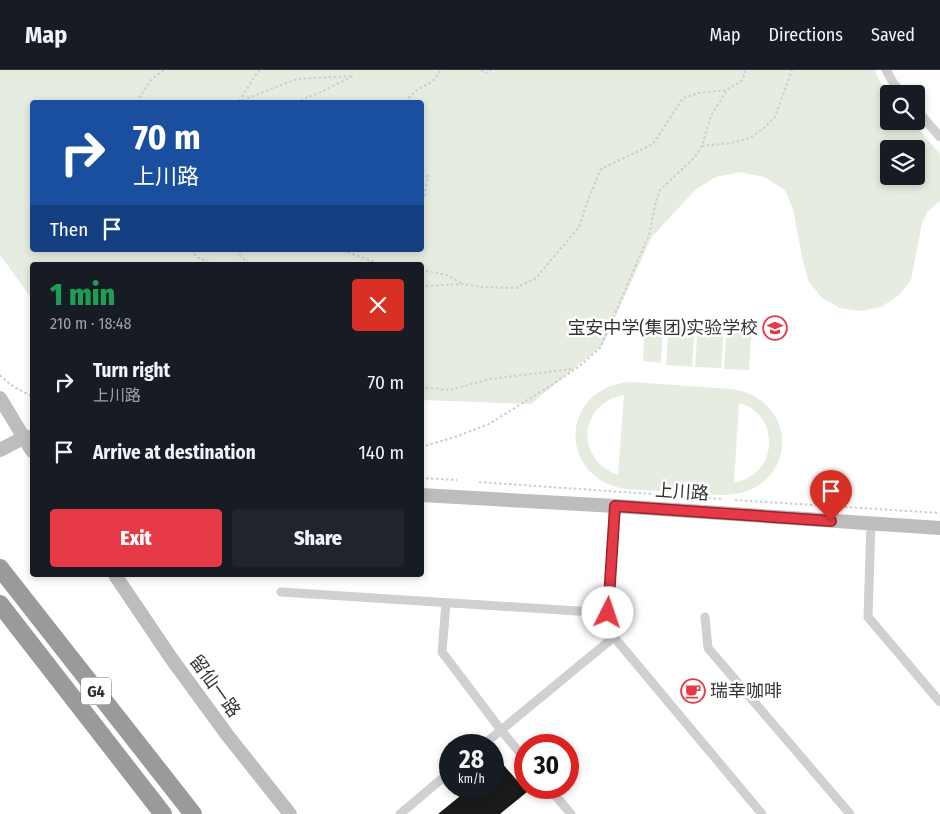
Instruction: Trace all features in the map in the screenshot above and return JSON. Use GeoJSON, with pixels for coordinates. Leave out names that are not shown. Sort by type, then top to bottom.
{"type":"FeatureCollection","features":[{"type":"Feature","properties":{"kind":"highway","name":"G4"},"geometry":{"type":"LineString","coordinates":[[0,568],[193,814]]}},
{"type":"Feature","properties":{"kind":"highway","name":"G4"},"geometry":{"type":"LineString","coordinates":[[0,604],[163,814]]}},
{"type":"Feature","properties":{"kind":"main road"},"geometry":{"type":"LineString","coordinates":[[0,398],[28,437]]}},
{"type":"Feature","properties":{"kind":"main road"},"geometry":{"type":"LineString","coordinates":[[0,415],[28,437]]}},
{"type":"Feature","properties":{"kind":"main road"},"geometry":{"type":"LineString","coordinates":[[0,450],[28,437]]}},
{"type":"Feature","properties":{"kind":"main road","name":"上川路"},"geometry":{"type":"LineString","coordinates":[[424,495],[940,528]]}},
{"type":"Feature","properties":{"kind":"main road","name":"留仙一路"},"geometry":{"type":"LineString","coordinates":[[116,577],[171,658],[228,736],[290,814]]}},
{"type":"Feature","properties":{"kind":"street"},"geometry":{"type":"LineString","coordinates":[[886,70],[896,85]]}},
{"type":"Feature","properties":{"kind":"street"},"geometry":{"type":"LineString","coordinates":[[925,120],[940,137]]}},
{"type":"Feature","properties":{"kind":"street"},"geometry":{"type":"LineString","coordinates":[[615,506],[608,613],[614,637],[762,814]]}},
{"type":"Feature","properties":{"kind":"street"},"geometry":{"type":"LineString","coordinates":[[871,523],[868,617],[940,702]]}},
{"type":"Feature","properties":{"kind":"street"},"geometry":{"type":"LineString","coordinates":[[281,592],[608,613]]}},
{"type":"Feature","properties":{"kind":"street"},"geometry":{"type":"LineString","coordinates":[[446,603],[442,652],[514,746]]}},
{"type":"Feature","properties":{"kind":"street"},"geometry":{"type":"LineString","coordinates":[[706,618],[708,648],[850,814]]}},
{"type":"Feature","properties":{"kind":"street"},"geometry":{"type":"LineString","coordinates":[[496,734],[614,637]]}},
{"type":"Feature","properties":{"kind":"street"},"geometry":{"type":"LineString","coordinates":[[400,814],[439,781]]}},
{"type":"Feature","properties":{"kind":"street"},"geometry":{"type":"LineString","coordinates":[[558,799],[571,814]]}},
{"type":"Feature","properties":{"kind":"path"},"geometry":{"type":"LineString","coordinates":[[137,100],[152,79],[164,70]]}},
{"type":"Feature","properties":{"kind":"path"},"geometry":{"type":"LineString","coordinates":[[239,100],[260,70]]}},
{"type":"Feature","properties":{"kind":"path"},"geometry":{"type":"LineString","coordinates":[[407,100],[415,91],[430,84],[440,70]]}},
{"type":"Feature","properties":{"kind":"path"},"geometry":{"type":"LineString","coordinates":[[481,70],[486,73],[491,70]]}},
{"type":"Feature","properties":{"kind":"path"},"geometry":{"type":"LineString","coordinates":[[424,285],[463,284],[481,287],[516,288],[536,278],[580,227],[589,197],[601,169],[653,144],[684,98],[699,93],[727,90],[738,84],[744,76],[745,70]]}},
{"type":"Feature","properties":{"kind":"path"},"geometry":{"type":"LineString","coordinates":[[702,146],[731,143],[750,138],[764,128],[776,117],[792,70]]}},
{"type":"Feature","properties":{"kind":"path"},"geometry":{"type":"LineString","coordinates":[[243,100],[296,79],[353,76],[301,100]]}},
{"type":"Feature","properties":{"kind":"path"},"geometry":{"type":"LineString","coordinates":[[424,446],[456,437],[489,424],[581,365],[600,348],[650,235],[656,201],[660,190],[695,157],[702,146],[711,116],[727,90]]}},
{"type":"Feature","properties":{"kind":"path"},"geometry":{"type":"LineString","coordinates":[[424,175],[428,176],[424,197]]}},
{"type":"Feature","properties":{"kind":"path"},"geometry":{"type":"LineString","coordinates":[[193,252],[197,257],[208,262]]}},
{"type":"Feature","properties":{"kind":"path"},"geometry":{"type":"LineString","coordinates":[[240,252],[240,256],[247,262]]}},
{"type":"Feature","properties":{"kind":"path"},"geometry":{"type":"LineString","coordinates":[[348,252],[375,262]]}},
{"type":"Feature","properties":{"kind":"path"},"geometry":{"type":"LineString","coordinates":[[424,271],[447,275],[463,284]]}},
{"type":"Feature","properties":{"kind":"path"},"geometry":{"type":"LineString","coordinates":[[424,387],[450,390],[490,379],[574,369]]}},
{"type":"Feature","properties":{"kind":"path"},"geometry":{"type":"LineString","coordinates":[[0,375],[4,380],[30,395]]}},
{"type":"Feature","properties":{"kind":"path"},"geometry":{"type":"LineString","coordinates":[[424,478],[457,480]]}},
{"type":"Feature","properties":{"kind":"path"},"geometry":{"type":"LineString","coordinates":[[478,482],[723,499]]}},
{"type":"Feature","properties":{"kind":"path"},"geometry":{"type":"LineString","coordinates":[[735,500],[940,513]]}},
{"type":"Feature","properties":{"kind":"shaded area"},"geometry":{"type":"Polygon","coordinates":[[[0,70],[875,70],[882,85],[880,85],[880,130],[920,130],[940,154],[940,201],[928,211],[922,223],[911,280],[898,296],[881,307],[861,311],[840,308],[822,298],[809,282],[803,262],[793,209],[785,190],[764,177],[740,172],[716,177],[695,190],[651,238],[603,345],[531,404],[424,400],[424,262],[30,262],[30,296],[0,255],[0,70]]]}},
{"type":"Feature","properties":{"kind":"shaded area"},"geometry":{"type":"Polygon","coordinates":[[[669,320],[695,322],[692,367],[666,365],[669,320]]]}},
{"type":"Feature","properties":{"kind":"shaded area"},"geometry":{"type":"Polygon","coordinates":[[[698,322],[724,324],[721,368],[695,367],[698,322]]]}},
{"type":"Feature","properties":{"kind":"shaded area"},"geometry":{"type":"Polygon","coordinates":[[[645,324],[663,325],[661,363],[643,361],[645,324]]]}},
{"type":"Feature","properties":{"kind":"shaded area"},"geometry":{"type":"Polygon","coordinates":[[[727,324],[752,326],[749,370],[724,369],[727,324]]]}},
{"type":"Feature","properties":{"kind":"shaded area"},"geometry":{"type":"Polygon","coordinates":[[[632,382],[732,389],[755,397],[771,410],[780,427],[782,445],[778,463],[767,479],[749,490],[725,495],[625,489],[602,481],[587,468],[578,451],[576,432],[580,414],[591,398],[608,387],[632,382]],[[624,395],[608,401],[597,409],[590,420],[589,445],[594,457],[604,467],[618,475],[624,395]],[[739,403],[734,483],[755,473],[763,464],[769,443],[768,433],[758,414],[750,407],[739,403]]]}},
{"type":"Feature","properties":{"kind":"building"},"geometry":{"type":"Polygon","coordinates":[[[504,765],[514,777],[514,799],[518,799],[500,814],[438,814],[456,799],[504,799],[504,765]]]}},
{"type":"Feature","properties":{"kind":"place","name":"宝安中学(集团)实验学校"},"geometry":{"type":"Point","coordinates":[775,328]}},
{"type":"Feature","properties":{"kind":"place","name":"瑞幸咖啡"},"geometry":{"type":"Point","coordinates":[693,691]}},
{"type":"Feature","properties":{"kind":"route"},"geometry":{"type":"LineString","coordinates":[[608,613],[615,506],[831,521]]}}]}
